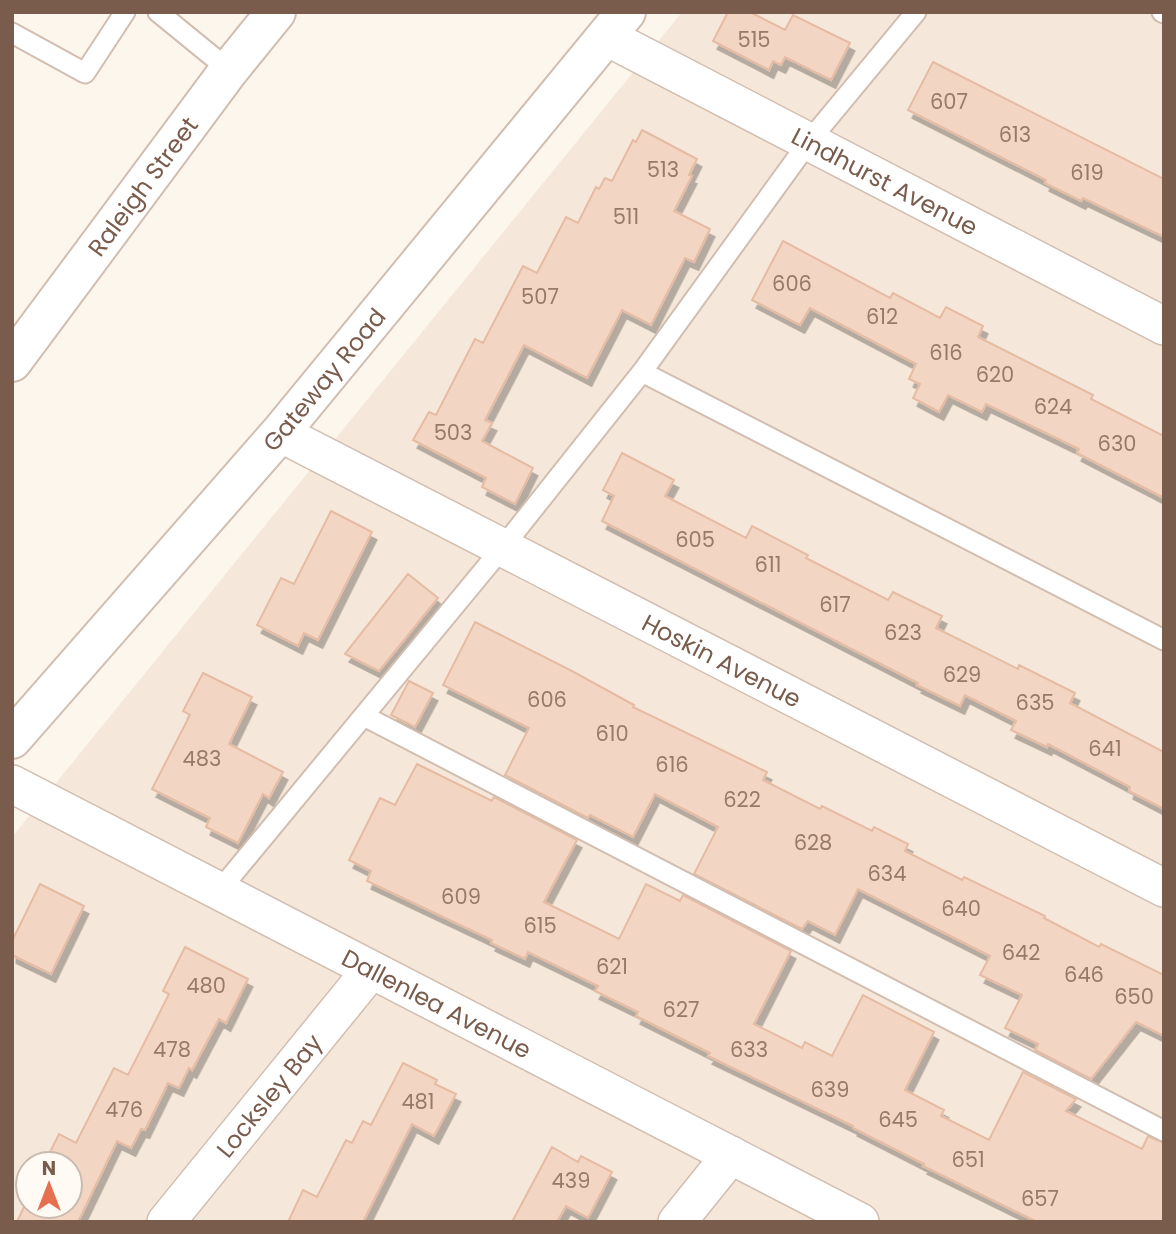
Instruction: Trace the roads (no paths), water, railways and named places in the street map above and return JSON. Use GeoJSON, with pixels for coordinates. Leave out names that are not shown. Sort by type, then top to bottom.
{"type":"FeatureCollection","features":[{"type":"Feature","properties":{"kind":"street","name":"Raleigh Street"},"geometry":{"type":"LineString","coordinates":[[12,362],[229,70],[276,12]]}},
{"type":"Feature","properties":{"kind":"street","name":"Lindhurst Avenue"},"geometry":{"type":"LineString","coordinates":[[617,24],[810,140],[1164,326]]}},
{"type":"Feature","properties":{"kind":"street","name":"Gateway Road"},"geometry":{"type":"LineString","coordinates":[[12,739],[280,433],[617,24]]}},
{"type":"Feature","properties":{"kind":"street","name":"Hoskin Avenue"},"geometry":{"type":"LineString","coordinates":[[280,433],[1164,888]]}},
{"type":"Feature","properties":{"kind":"street","name":"Dallenlea Avenue"},"geometry":{"type":"LineString","coordinates":[[12,785],[860,1222]]}},
{"type":"Feature","properties":{"kind":"street","name":"Locksley Bay"},"geometry":{"type":"LineString","coordinates":[[166,1222],[371,970]]}},
{"type":"Feature","properties":{"kind":"street"},"geometry":{"type":"LineString","coordinates":[[677,1222],[731,1155]]}},
{"type":"Feature","properties":{"kind":"lane"},"geometry":{"type":"LineString","coordinates":[[12,33],[85,72],[125,12]]}},
{"type":"Feature","properties":{"kind":"lane"},"geometry":{"type":"LineString","coordinates":[[158,12],[229,70]]}},
{"type":"Feature","properties":{"kind":"lane"},"geometry":{"type":"LineString","coordinates":[[219,891],[503,547],[642,372],[810,140],[916,12]]}},
{"type":"Feature","properties":{"kind":"lane"},"geometry":{"type":"LineString","coordinates":[[642,372],[1164,640]]}},
{"type":"Feature","properties":{"kind":"lane"},"geometry":{"type":"LineString","coordinates":[[364,716],[1164,1131]]}}]}
